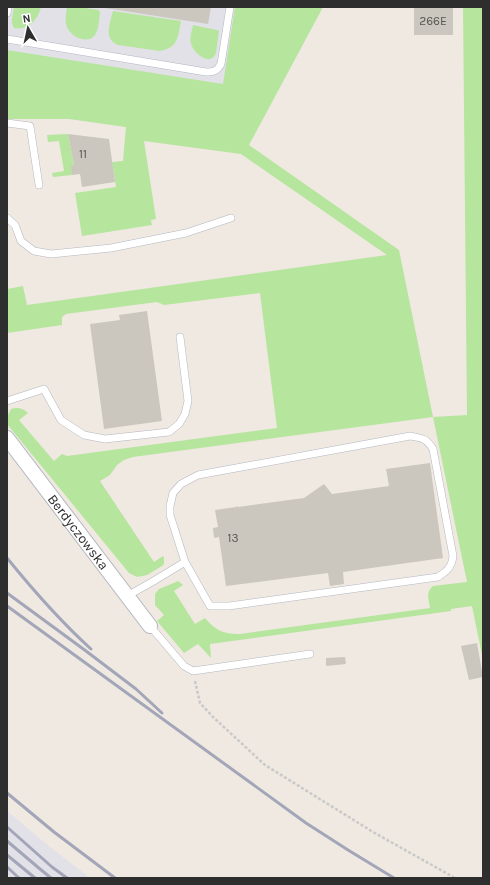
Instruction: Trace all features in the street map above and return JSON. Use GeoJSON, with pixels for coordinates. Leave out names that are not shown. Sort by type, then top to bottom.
{"type":"FeatureCollection","features":[{"type":"Feature","properties":{"kind":"street","name":"Berdyczowska"},"geometry":{"type":"LineString","coordinates":[[7,438],[150,626]]}},
{"type":"Feature","properties":{"kind":"lane"},"geometry":{"type":"LineString","coordinates":[[7,13],[8,7]]}},
{"type":"Feature","properties":{"kind":"lane"},"geometry":{"type":"LineString","coordinates":[[7,38],[212,72],[218,69],[221,64],[230,7]]}},
{"type":"Feature","properties":{"kind":"lane"},"geometry":{"type":"LineString","coordinates":[[7,123],[30,126],[39,185]]}},
{"type":"Feature","properties":{"kind":"lane"},"geometry":{"type":"LineString","coordinates":[[7,218],[15,225],[21,241],[34,251],[51,254],[111,248],[186,233],[231,218]]}},
{"type":"Feature","properties":{"kind":"lane"},"geometry":{"type":"LineString","coordinates":[[7,401],[44,389],[62,420],[84,435],[105,439],[169,432],[179,424],[185,414],[188,401],[180,337]]}},
{"type":"Feature","properties":{"kind":"lane"},"geometry":{"type":"LineString","coordinates":[[410,436],[429,442],[433,449],[452,556],[450,568],[438,577],[229,606],[210,606],[185,562],[170,515],[170,506],[173,493],[180,484],[198,475],[410,436]]}},
{"type":"Feature","properties":{"kind":"lane"},"geometry":{"type":"LineString","coordinates":[[127,596],[185,562]]}},
{"type":"Feature","properties":{"kind":"lane"},"geometry":{"type":"LineString","coordinates":[[150,626],[184,666],[193,671],[310,654]]}},
{"type":"Feature","properties":{"kind":"path"},"geometry":{"type":"LineString","coordinates":[[193,671],[200,703],[265,765],[373,832],[455,878]]}},
{"type":"Feature","properties":{"kind":"shaded area"},"geometry":{"type":"Polygon","coordinates":[[[7,7],[323,7],[249,144],[7,110],[7,7]]]}},
{"type":"Feature","properties":{"kind":"shaded area"},"geometry":{"type":"Polygon","coordinates":[[[7,811],[50,847],[90,878],[7,878],[7,811]]]}},
{"type":"Feature","properties":{"kind":"green space"},"geometry":{"type":"Polygon","coordinates":[[[14,7],[41,7],[40,12],[32,24],[24,28],[14,28],[12,18],[14,7]]]}},
{"type":"Feature","properties":{"kind":"green space"},"geometry":{"type":"Polygon","coordinates":[[[67,7],[99,10],[98,27],[92,38],[81,39],[70,32],[66,24],[67,7]]]}},
{"type":"Feature","properties":{"kind":"green space"},"geometry":{"type":"Polygon","coordinates":[[[235,7],[323,7],[249,145],[399,250],[433,417],[133,457],[124,460],[117,465],[110,475],[100,481],[154,562],[163,556],[164,558],[164,564],[162,566],[147,575],[137,577],[129,573],[7,424],[7,417],[13,408],[26,411],[28,413],[19,420],[54,461],[62,454],[67,456],[277,428],[260,293],[164,305],[157,302],[66,314],[62,317],[62,325],[7,333],[7,289],[23,286],[27,305],[387,255],[241,154],[144,141],[156,219],[151,220],[152,225],[82,236],[75,193],[116,187],[112,162],[123,161],[126,127],[69,119],[7,119],[7,50],[223,84],[235,7]]]}},
{"type":"Feature","properties":{"kind":"green space"},"geometry":{"type":"Polygon","coordinates":[[[463,7],[483,7],[483,660],[472,606],[451,609],[451,611],[210,644],[211,658],[198,644],[184,653],[157,621],[164,615],[155,605],[155,594],[159,589],[178,581],[183,585],[174,591],[195,624],[205,618],[221,631],[240,634],[430,608],[428,594],[433,586],[467,582],[433,417],[467,415],[463,7]]]}},
{"type":"Feature","properties":{"kind":"green space"},"geometry":{"type":"Polygon","coordinates":[[[113,11],[181,21],[178,37],[174,44],[166,50],[160,51],[118,45],[110,39],[109,35],[109,25],[113,11]]]}},
{"type":"Feature","properties":{"kind":"green space"},"geometry":{"type":"Polygon","coordinates":[[[193,25],[219,31],[216,53],[214,57],[210,59],[203,58],[195,52],[190,39],[193,25]]]}},
{"type":"Feature","properties":{"kind":"green space"},"geometry":{"type":"Polygon","coordinates":[[[68,134],[74,165],[72,175],[53,177],[52,173],[64,171],[59,141],[48,142],[47,135],[68,134]]]}},
{"type":"Feature","properties":{"kind":"building"},"geometry":{"type":"Polygon","coordinates":[[[105,7],[211,7],[208,24],[105,7]]]}},
{"type":"Feature","properties":{"kind":"building"},"geometry":{"type":"Polygon","coordinates":[[[414,7],[453,7],[453,35],[414,35],[414,7]]]}},
{"type":"Feature","properties":{"kind":"building"},"geometry":{"type":"Polygon","coordinates":[[[68,134],[109,139],[115,182],[82,187],[80,174],[72,175],[71,166],[74,165],[68,134]]]}},
{"type":"Feature","properties":{"kind":"building"},"geometry":{"type":"Polygon","coordinates":[[[147,311],[162,421],[104,429],[90,324],[120,320],[119,315],[147,311]]]}},
{"type":"Feature","properties":{"kind":"building"},"geometry":{"type":"Polygon","coordinates":[[[430,463],[443,558],[343,572],[344,584],[330,586],[328,573],[226,586],[219,537],[214,538],[213,528],[218,527],[215,510],[304,498],[324,484],[332,494],[389,486],[386,469],[430,463]]]}},
{"type":"Feature","properties":{"kind":"building"},"geometry":{"type":"Polygon","coordinates":[[[477,643],[483,677],[469,680],[461,646],[477,643]]]}},
{"type":"Feature","properties":{"kind":"building"},"geometry":{"type":"Polygon","coordinates":[[[345,657],[346,664],[326,666],[326,658],[345,657]]]}},
{"type":"Feature","properties":{"kind":"railway"},"geometry":{"type":"LineString","coordinates":[[7,558],[47,605],[91,649]]}},
{"type":"Feature","properties":{"kind":"railway"},"geometry":{"type":"LineString","coordinates":[[7,593],[136,689],[162,713]]}},
{"type":"Feature","properties":{"kind":"railway"},"geometry":{"type":"LineString","coordinates":[[7,606],[306,823],[394,878]]}},
{"type":"Feature","properties":{"kind":"railway"},"geometry":{"type":"LineString","coordinates":[[7,793],[54,832],[115,878]]}},
{"type":"Feature","properties":{"kind":"railway"},"geometry":{"type":"LineString","coordinates":[[7,827],[52,867],[67,878]]}},
{"type":"Feature","properties":{"kind":"railway"},"geometry":{"type":"LineString","coordinates":[[7,841],[51,878]]}},
{"type":"Feature","properties":{"kind":"railway"},"geometry":{"type":"LineString","coordinates":[[7,855],[35,878]]}},
{"type":"Feature","properties":{"kind":"railway"},"geometry":{"type":"LineString","coordinates":[[7,867],[19,878]]}}]}
